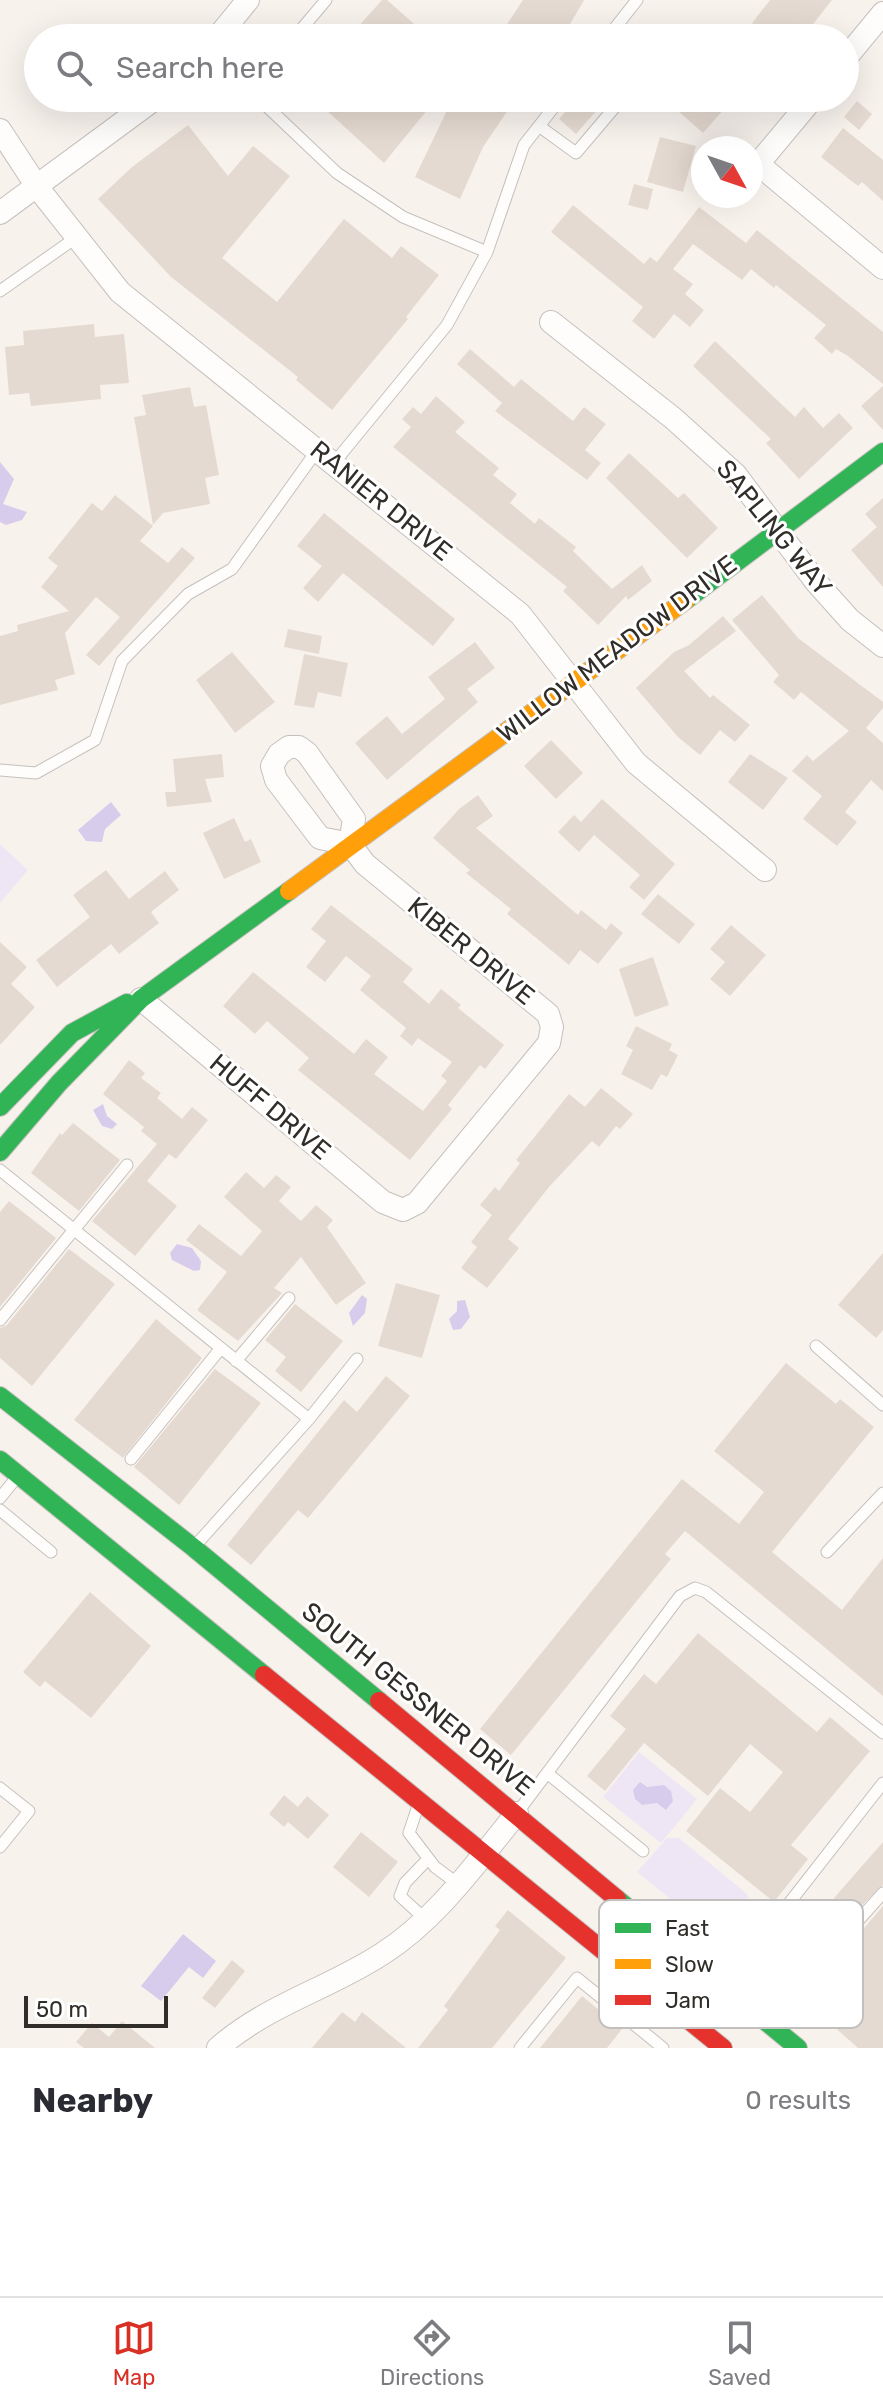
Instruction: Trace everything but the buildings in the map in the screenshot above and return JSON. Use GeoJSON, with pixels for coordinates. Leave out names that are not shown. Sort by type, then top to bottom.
{"type":"FeatureCollection","features":[{"type":"Feature","properties":{"kind":"main road","name":"WILLOW MEADOW DRIVE"},"geometry":{"type":"LineString","coordinates":[[0,1152],[59,1083],[141,999],[573,684],[883,452]]}},
{"type":"Feature","properties":{"kind":"main road","name":"WILLOW MEADOW DRIVE"},"geometry":{"type":"LineString","coordinates":[[0,1107],[57,1043],[102,1011],[141,999]]}},
{"type":"Feature","properties":{"kind":"main road","name":"SOUTH GESSNER DRIVE"},"geometry":{"type":"LineString","coordinates":[[0,1396],[190,1553],[517,1813],[620,1900]]}},
{"type":"Feature","properties":{"kind":"main road"},"geometry":{"type":"LineString","coordinates":[[0,1460],[165,1583],[419,1802],[599,1948]]}},
{"type":"Feature","properties":{"kind":"main road"},"geometry":{"type":"LineString","coordinates":[[698,2028],[723,2048]]}},
{"type":"Feature","properties":{"kind":"main road","name":"SOUTH GESSNER DRIVE"},"geometry":{"type":"LineString","coordinates":[[774,2028],[798,2048]]}},
{"type":"Feature","properties":{"kind":"street"},"geometry":{"type":"LineString","coordinates":[[228,24],[248,0]]}},
{"type":"Feature","properties":{"kind":"street"},"geometry":{"type":"LineString","coordinates":[[859,42],[883,13]]}},
{"type":"Feature","properties":{"kind":"street"},"geometry":{"type":"LineString","coordinates":[[0,213],[138,112]]}},
{"type":"Feature","properties":{"kind":"street"},"geometry":{"type":"LineString","coordinates":[[801,112],[758,164],[883,268]]}},
{"type":"Feature","properties":{"kind":"street","name":"RANIER DRIVE"},"geometry":{"type":"LineString","coordinates":[[0,130],[38,188],[120,292],[520,614],[636,763],[765,870]]}},
{"type":"Feature","properties":{"kind":"street","name":"SAPLING WAY"},"geometry":{"type":"LineString","coordinates":[[551,322],[674,419],[736,475],[816,582],[850,620],[883,646]]}},
{"type":"Feature","properties":{"kind":"street","name":"KIBER DRIVE"},"geometry":{"type":"LineString","coordinates":[[350,844],[365,864],[548,1014],[552,1027],[549,1043],[417,1203],[403,1210]]}},
{"type":"Feature","properties":{"kind":"street","name":"HUFF DRIVE"},"geometry":{"type":"LineString","coordinates":[[141,999],[383,1202],[403,1210]]}},
{"type":"Feature","properties":{"kind":"street"},"geometry":{"type":"LineString","coordinates":[[218,2048],[263,2014],[381,1955],[425,1919],[517,1813]]}},
{"type":"Feature","properties":{"kind":"lane"},"geometry":{"type":"LineString","coordinates":[[306,24],[326,0]]}},
{"type":"Feature","properties":{"kind":"lane"},"geometry":{"type":"LineString","coordinates":[[618,24],[637,0]]}},
{"type":"Feature","properties":{"kind":"lane"},"geometry":{"type":"LineString","coordinates":[[273,112],[337,173],[403,217],[487,252]]}},
{"type":"Feature","properties":{"kind":"lane"},"geometry":{"type":"LineString","coordinates":[[0,770],[36,773],[95,740],[122,661],[188,594],[232,569],[326,456],[447,325],[487,252],[524,145],[550,112]]}},
{"type":"Feature","properties":{"kind":"lane"},"geometry":{"type":"LineString","coordinates":[[539,126],[576,153],[611,112]]}},
{"type":"Feature","properties":{"kind":"lane"},"geometry":{"type":"LineString","coordinates":[[0,291],[77,237]]}},
{"type":"Feature","properties":{"kind":"lane"},"geometry":{"type":"LineString","coordinates":[[0,1320],[127,1165]]}},
{"type":"Feature","properties":{"kind":"lane"},"geometry":{"type":"LineString","coordinates":[[0,1170],[309,1419]]}},
{"type":"Feature","properties":{"kind":"lane"},"geometry":{"type":"LineString","coordinates":[[236,1361],[289,1298]]}},
{"type":"Feature","properties":{"kind":"lane"},"geometry":{"type":"LineString","coordinates":[[816,1346],[883,1405]]}},
{"type":"Feature","properties":{"kind":"lane"},"geometry":{"type":"LineString","coordinates":[[131,1459],[221,1348]]}},
{"type":"Feature","properties":{"kind":"lane"},"geometry":{"type":"LineString","coordinates":[[190,1553],[309,1419],[357,1359]]}},
{"type":"Feature","properties":{"kind":"lane"},"geometry":{"type":"LineString","coordinates":[[0,1498],[19,1475]]}},
{"type":"Feature","properties":{"kind":"lane"},"geometry":{"type":"LineString","coordinates":[[827,1552],[883,1493]]}},
{"type":"Feature","properties":{"kind":"lane"},"geometry":{"type":"LineString","coordinates":[[0,1510],[51,1552]]}},
{"type":"Feature","properties":{"kind":"lane"},"geometry":{"type":"LineString","coordinates":[[517,1813],[680,1596],[695,1588],[706,1592],[883,1733]]}},
{"type":"Feature","properties":{"kind":"lane"},"geometry":{"type":"LineString","coordinates":[[547,1773],[643,1851]]}},
{"type":"Feature","properties":{"kind":"lane"},"geometry":{"type":"LineString","coordinates":[[792,1900],[883,1783]]}},
{"type":"Feature","properties":{"kind":"lane"},"geometry":{"type":"LineString","coordinates":[[0,1788],[29,1811],[0,1847]]}},
{"type":"Feature","properties":{"kind":"lane"},"geometry":{"type":"LineString","coordinates":[[419,1802],[409,1833],[428,1859],[458,1884]]}},
{"type":"Feature","properties":{"kind":"lane"},"geometry":{"type":"LineString","coordinates":[[425,1919],[400,1896],[405,1883],[428,1859]]}},
{"type":"Feature","properties":{"kind":"lane"},"geometry":{"type":"LineString","coordinates":[[863,1915],[883,1893]]}},
{"type":"Feature","properties":{"kind":"lane"},"geometry":{"type":"LineString","coordinates":[[520,2048],[577,1978],[599,1996]]}},
{"type":"Feature","properties":{"kind":"lane"},"geometry":{"type":"LineString","coordinates":[[638,2028],[663,2048]]}},
{"type":"Feature","properties":{"kind":"shaded area"},"geometry":{"type":"Polygon","coordinates":[[[0,462],[14,479],[3,504],[27,512],[22,520],[6,525],[0,522],[0,462]]]}},
{"type":"Feature","properties":{"kind":"shaded area"},"geometry":{"type":"Polygon","coordinates":[[[111,802],[121,815],[105,829],[102,842],[86,841],[78,830],[111,802]]]}},
{"type":"Feature","properties":{"kind":"shaded area"},"geometry":{"type":"Polygon","coordinates":[[[0,844],[28,870],[0,903],[0,844]]]}},
{"type":"Feature","properties":{"kind":"shaded area"},"geometry":{"type":"Polygon","coordinates":[[[103,1104],[107,1116],[117,1124],[112,1129],[102,1126],[93,1110],[103,1104]]]}},
{"type":"Feature","properties":{"kind":"shaded area"},"geometry":{"type":"Polygon","coordinates":[[[177,1244],[192,1248],[201,1261],[200,1270],[194,1271],[172,1260],[170,1253],[177,1244]]]}},
{"type":"Feature","properties":{"kind":"shaded area"},"geometry":{"type":"Polygon","coordinates":[[[362,1295],[367,1299],[365,1313],[353,1326],[349,1313],[362,1295]]]}},
{"type":"Feature","properties":{"kind":"shaded area"},"geometry":{"type":"Polygon","coordinates":[[[465,1300],[470,1317],[461,1329],[453,1330],[449,1319],[457,1311],[457,1301],[465,1300]]]}},
{"type":"Feature","properties":{"kind":"shaded area"},"geometry":{"type":"Polygon","coordinates":[[[639,1752],[697,1799],[661,1843],[603,1797],[639,1752]]]}},
{"type":"Feature","properties":{"kind":"shaded area"},"geometry":{"type":"Polygon","coordinates":[[[640,1782],[647,1787],[664,1785],[671,1791],[673,1801],[666,1810],[657,1803],[642,1805],[635,1799],[633,1790],[640,1782]]]}},
{"type":"Feature","properties":{"kind":"shaded area"},"geometry":{"type":"Polygon","coordinates":[[[667,1838],[679,1838],[747,1894],[748,1900],[671,1900],[637,1872],[667,1838]]]}},
{"type":"Feature","properties":{"kind":"shaded area"},"geometry":{"type":"Polygon","coordinates":[[[183,1934],[216,1961],[203,1978],[189,1967],[161,2001],[141,1986],[183,1934]]]}},
{"type":"Feature","properties":{"kind":"traffic: fast"},"geometry":{"type":"LineString","coordinates":[[686,600],[883,452]]}},
{"type":"Feature","properties":{"kind":"traffic: fast"},"geometry":{"type":"LineString","coordinates":[[0,1152],[59,1083],[141,999],[289,891]]}},
{"type":"Feature","properties":{"kind":"traffic: fast"},"geometry":{"type":"LineString","coordinates":[[0,1107],[72,1033],[127,1003]]}},
{"type":"Feature","properties":{"kind":"traffic: fast"},"geometry":{"type":"LineString","coordinates":[[0,1396],[194,1548],[379,1701]]}},
{"type":"Feature","properties":{"kind":"traffic: fast"},"geometry":{"type":"LineString","coordinates":[[0,1460],[264,1675]]}},
{"type":"Feature","properties":{"kind":"traffic: fast"},"geometry":{"type":"LineString","coordinates":[[774,2028],[798,2048]]}},
{"type":"Feature","properties":{"kind":"traffic: slow"},"geometry":{"type":"LineString","coordinates":[[289,891],[686,600]]}},
{"type":"Feature","properties":{"kind":"traffic: jam"},"geometry":{"type":"LineString","coordinates":[[264,1675],[599,1947]]}},
{"type":"Feature","properties":{"kind":"traffic: jam"},"geometry":{"type":"LineString","coordinates":[[379,1701],[617,1899]]}},
{"type":"Feature","properties":{"kind":"traffic: jam"},"geometry":{"type":"LineString","coordinates":[[698,2028],[723,2048]]}}]}
